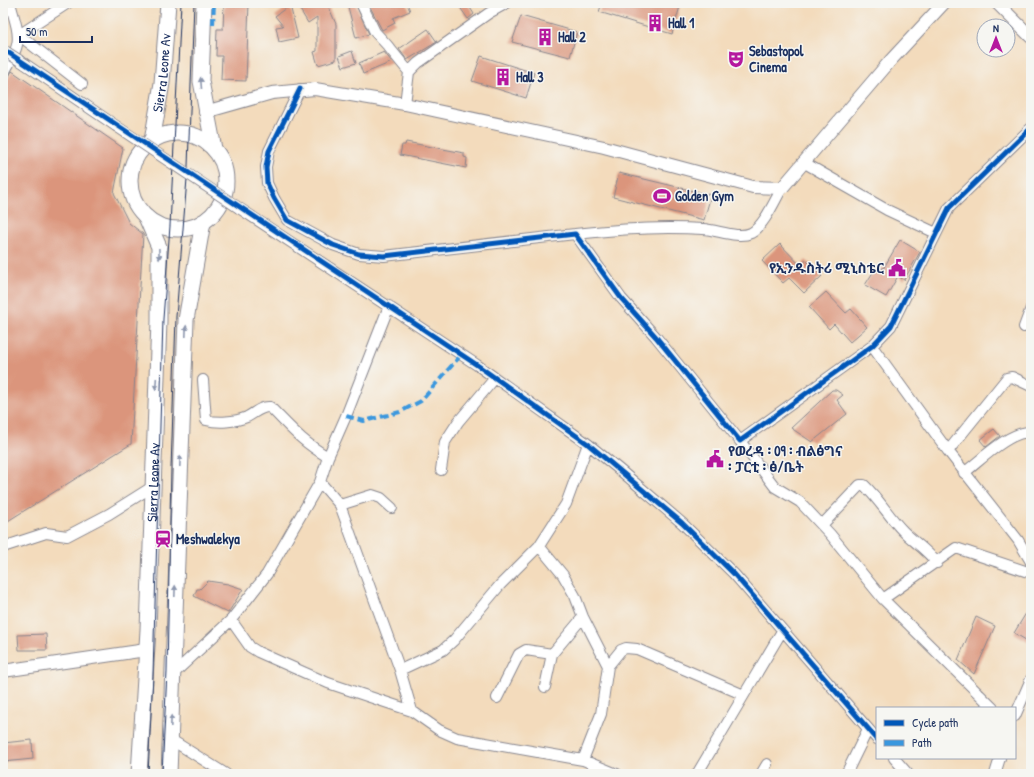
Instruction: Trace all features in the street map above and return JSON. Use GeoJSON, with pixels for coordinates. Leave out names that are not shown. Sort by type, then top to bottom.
{"type":"FeatureCollection","features":[{"type":"Feature","properties":{"kind":"main road","name":"Sierra Leone Av"},"geometry":{"type":"LineString","coordinates":[[152,141],[162,83],[168,3]]}},
{"type":"Feature","properties":{"kind":"main road"},"geometry":{"type":"LineString","coordinates":[[204,3],[200,81],[205,112],[214,149],[224,167],[226,188],[218,208],[203,222],[189,228],[174,229],[159,226],[146,218],[135,204],[130,187],[131,169],[139,153],[152,141],[167,134],[184,134],[200,139],[214,149]]}},
{"type":"Feature","properties":{"kind":"main road","name":"Sierra Leone Av"},"geometry":{"type":"LineString","coordinates":[[139,774],[146,650],[159,321],[159,247],[146,218]]}},
{"type":"Feature","properties":{"kind":"main road","name":"Sierra Leone Av"},"geometry":{"type":"LineString","coordinates":[[170,774],[172,676],[186,320],[203,222]]}},
{"type":"Feature","properties":{"kind":"street"},"geometry":{"type":"LineString","coordinates":[[3,74],[14,56],[19,35],[10,3]]}},
{"type":"Feature","properties":{"kind":"street"},"geometry":{"type":"LineString","coordinates":[[19,35],[68,3]]}},
{"type":"Feature","properties":{"kind":"street"},"geometry":{"type":"LineString","coordinates":[[362,3],[375,32],[409,72]]}},
{"type":"Feature","properties":{"kind":"street"},"geometry":{"type":"LineString","coordinates":[[486,3],[489,13]]}},
{"type":"Feature","properties":{"kind":"street"},"geometry":{"type":"LineString","coordinates":[[406,104],[409,72],[418,63],[489,13],[507,3]]}},
{"type":"Feature","properties":{"kind":"street"},"geometry":{"type":"LineString","coordinates":[[300,89],[269,151],[266,167],[267,183],[287,220],[333,245],[359,254],[384,256],[575,234],[670,227],[708,229],[742,235],[759,228],[782,188],[803,162],[891,60],[944,3]]}},
{"type":"Feature","properties":{"kind":"street"},"geometry":{"type":"LineString","coordinates":[[997,3],[1031,37]]}},
{"type":"Feature","properties":{"kind":"street"},"geometry":{"type":"LineString","coordinates":[[19,35],[82,84]]}},
{"type":"Feature","properties":{"kind":"street"},"geometry":{"type":"LineString","coordinates":[[4,50],[116,126],[389,306],[495,378],[588,444],[699,539],[734,574],[876,738]]}},
{"type":"Feature","properties":{"kind":"street"},"geometry":{"type":"LineString","coordinates":[[205,112],[272,93],[300,89],[315,89],[406,104],[604,147],[753,187],[782,188]]}},
{"type":"Feature","properties":{"kind":"street"},"geometry":{"type":"LineString","coordinates":[[740,441],[872,346],[891,326],[949,208],[1031,128]]}},
{"type":"Feature","properties":{"kind":"street"},"geometry":{"type":"LineString","coordinates":[[803,162],[887,210],[936,233]]}},
{"type":"Feature","properties":{"kind":"street"},"geometry":{"type":"LineString","coordinates":[[575,234],[621,298],[656,337],[775,487],[800,502],[822,525],[883,599],[992,707]]}},
{"type":"Feature","properties":{"kind":"street"},"geometry":{"type":"LineString","coordinates":[[172,676],[231,620],[266,574],[320,482],[328,457],[346,416],[389,306]]}},
{"type":"Feature","properties":{"kind":"street"},"geometry":{"type":"LineString","coordinates":[[1024,327],[1031,308]]}},
{"type":"Feature","properties":{"kind":"street"},"geometry":{"type":"LineString","coordinates":[[872,346],[964,473],[1018,540],[1031,562]]}},
{"type":"Feature","properties":{"kind":"street"},"geometry":{"type":"LineString","coordinates":[[948,451],[1007,378],[1012,377],[1031,386]]}},
{"type":"Feature","properties":{"kind":"street"},"geometry":{"type":"LineString","coordinates":[[441,470],[445,442],[458,422],[495,378]]}},
{"type":"Feature","properties":{"kind":"street"},"geometry":{"type":"LineString","coordinates":[[203,380],[206,420],[213,422],[234,420],[247,417],[265,406],[270,407],[309,446],[328,457]]}},
{"type":"Feature","properties":{"kind":"street"},"geometry":{"type":"LineString","coordinates":[[964,473],[1004,442],[1020,433],[1031,432]]}},
{"type":"Feature","properties":{"kind":"street"},"geometry":{"type":"LineString","coordinates":[[400,670],[443,650],[454,640],[500,585],[539,546],[566,504],[588,444]]}},
{"type":"Feature","properties":{"kind":"street"},"geometry":{"type":"LineString","coordinates":[[320,482],[340,505],[400,670],[412,711]]}},
{"type":"Feature","properties":{"kind":"street"},"geometry":{"type":"LineString","coordinates":[[822,525],[860,485],[864,485],[877,498],[902,530],[927,551],[937,563]]}},
{"type":"Feature","properties":{"kind":"street"},"geometry":{"type":"LineString","coordinates":[[3,547],[46,534],[68,536],[109,514],[152,487]]}},
{"type":"Feature","properties":{"kind":"street"},"geometry":{"type":"LineString","coordinates":[[340,505],[372,495],[381,498],[392,508]]}},
{"type":"Feature","properties":{"kind":"street"},"geometry":{"type":"LineString","coordinates":[[539,546],[563,575],[575,596],[583,617],[608,666]]}},
{"type":"Feature","properties":{"kind":"street"},"geometry":{"type":"LineString","coordinates":[[883,599],[937,563],[956,548],[1031,573]]}},
{"type":"Feature","properties":{"kind":"street"},"geometry":{"type":"LineString","coordinates":[[545,688],[552,654],[583,617]]}},
{"type":"Feature","properties":{"kind":"street"},"geometry":{"type":"LineString","coordinates":[[231,620],[250,647],[258,652],[328,683],[412,711],[439,730],[457,738],[583,760],[617,774]]}},
{"type":"Feature","properties":{"kind":"street"},"geometry":{"type":"LineString","coordinates":[[697,774],[782,631]]}},
{"type":"Feature","properties":{"kind":"street"},"geometry":{"type":"LineString","coordinates":[[583,760],[601,714],[608,666],[621,650],[631,648],[744,695]]}},
{"type":"Feature","properties":{"kind":"street"},"geometry":{"type":"LineString","coordinates":[[3,671],[146,650]]}},
{"type":"Feature","properties":{"kind":"street"},"geometry":{"type":"LineString","coordinates":[[497,698],[521,651],[552,654]]}},
{"type":"Feature","properties":{"kind":"street"},"geometry":{"type":"LineString","coordinates":[[1016,714],[1031,679]]}},
{"type":"Feature","properties":{"kind":"street"},"geometry":{"type":"LineString","coordinates":[[846,774],[868,729]]}},
{"type":"Feature","properties":{"kind":"street"},"geometry":{"type":"LineString","coordinates":[[170,739],[226,774]]}},
{"type":"Feature","properties":{"kind":"street"},"geometry":{"type":"LineString","coordinates":[[895,759],[908,774]]}},
{"type":"Feature","properties":{"kind":"street"},"geometry":{"type":"LineString","coordinates":[[995,774],[1000,759]]}},
{"type":"Feature","properties":{"kind":"street"},"geometry":{"type":"LineString","coordinates":[[761,774],[766,764]]}},
{"type":"Feature","properties":{"kind":"building"},"geometry":{"type":"Polygon","coordinates":[[[224,3],[249,3],[246,81],[221,80],[222,56],[216,56],[217,29],[223,29],[224,3]]]}},
{"type":"Feature","properties":{"kind":"building"},"geometry":{"type":"Polygon","coordinates":[[[296,3],[327,3],[336,24],[336,60],[318,65],[314,52],[317,51],[317,17],[308,23],[296,3]]]}},
{"type":"Feature","properties":{"kind":"building"},"geometry":{"type":"Polygon","coordinates":[[[347,3],[355,3],[369,34],[356,38],[347,3]]]}},
{"type":"Feature","properties":{"kind":"building"},"geometry":{"type":"Polygon","coordinates":[[[368,3],[407,3],[410,11],[393,18],[395,23],[382,30],[368,3]]]}},
{"type":"Feature","properties":{"kind":"building"},"geometry":{"type":"Polygon","coordinates":[[[457,3],[467,3],[474,14],[468,19],[457,3]]]}},
{"type":"Feature","properties":{"kind":"building","name":"Hall 1"},"geometry":{"type":"Polygon","coordinates":[[[602,3],[681,3],[672,34],[599,12],[602,3]]]}},
{"type":"Feature","properties":{"kind":"building"},"geometry":{"type":"Polygon","coordinates":[[[290,5],[298,38],[279,42],[276,27],[283,26],[275,16],[290,5]]]}},
{"type":"Feature","properties":{"kind":"building","name":"Hall 2"},"geometry":{"type":"Polygon","coordinates":[[[521,16],[577,32],[570,57],[512,42],[521,16]]]}},
{"type":"Feature","properties":{"kind":"building"},"geometry":{"type":"Polygon","coordinates":[[[428,29],[437,42],[407,60],[399,49],[428,29]]]}},
{"type":"Feature","properties":{"kind":"building"},"geometry":{"type":"Polygon","coordinates":[[[352,51],[356,63],[343,67],[339,56],[352,51]]]}},
{"type":"Feature","properties":{"kind":"building"},"geometry":{"type":"Polygon","coordinates":[[[384,52],[392,62],[363,74],[359,63],[384,52]]]}},
{"type":"Feature","properties":{"kind":"building","name":"Hall 3"},"geometry":{"type":"Polygon","coordinates":[[[481,56],[534,73],[526,98],[472,81],[481,56]]]}},
{"type":"Feature","properties":{"kind":"building"},"geometry":{"type":"Polygon","coordinates":[[[12,71],[123,148],[114,193],[129,223],[143,234],[131,444],[3,524],[3,80],[8,78],[12,71]]]}},
{"type":"Feature","properties":{"kind":"building"},"geometry":{"type":"Polygon","coordinates":[[[406,142],[464,153],[464,157],[467,158],[466,168],[400,155],[402,145],[405,145],[406,142]]]}},
{"type":"Feature","properties":{"kind":"building","name":"Golden Gym"},"geometry":{"type":"Polygon","coordinates":[[[619,173],[711,195],[704,220],[613,197],[619,173]]]}},
{"type":"Feature","properties":{"kind":"building","name":"የኢንዱስትሪ ሚኒስቴር"},"geometry":{"type":"Polygon","coordinates":[[[900,240],[920,252],[904,280],[898,276],[886,297],[865,285],[877,266],[883,269],[900,240]]]}},
{"type":"Feature","properties":{"kind":"building"},"geometry":{"type":"Polygon","coordinates":[[[780,244],[801,266],[806,260],[822,276],[804,293],[789,278],[783,283],[762,261],[780,244]]]}},
{"type":"Feature","properties":{"kind":"building"},"geometry":{"type":"Polygon","coordinates":[[[826,292],[846,313],[851,309],[867,327],[850,342],[834,324],[829,329],[809,307],[826,292]]]}},
{"type":"Feature","properties":{"kind":"building"},"geometry":{"type":"Polygon","coordinates":[[[832,390],[836,390],[843,395],[837,400],[847,414],[812,442],[791,428],[832,390]]]}},
{"type":"Feature","properties":{"kind":"building"},"geometry":{"type":"Polygon","coordinates":[[[994,429],[1000,436],[986,447],[980,440],[994,429]]]}},
{"type":"Feature","properties":{"kind":"building"},"geometry":{"type":"Polygon","coordinates":[[[208,581],[228,584],[243,589],[228,613],[194,596],[197,589],[200,589],[208,581]]]}},
{"type":"Feature","properties":{"kind":"building"},"geometry":{"type":"Polygon","coordinates":[[[1031,605],[1031,643],[1014,633],[1031,605]]]}},
{"type":"Feature","properties":{"kind":"building"},"geometry":{"type":"Polygon","coordinates":[[[976,617],[995,626],[974,674],[958,660],[976,617]]]}},
{"type":"Feature","properties":{"kind":"building"},"geometry":{"type":"Polygon","coordinates":[[[46,634],[47,650],[19,650],[18,635],[46,634]]]}},
{"type":"Feature","properties":{"kind":"building"},"geometry":{"type":"Polygon","coordinates":[[[32,740],[33,759],[3,762],[3,743],[32,740]]]}},
{"type":"Feature","properties":{"kind":"tram line"},"geometry":{"type":"LineString","coordinates":[[148,774],[153,675],[163,319],[170,226],[181,3]]}},
{"type":"Feature","properties":{"kind":"tram line"},"geometry":{"type":"LineString","coordinates":[[162,774],[167,672],[176,317],[188,166],[194,3]]}},
{"type":"Feature","properties":{"kind":"marked path"},"geometry":{"type":"LineString","coordinates":[[213,25],[214,3]]}},
{"type":"Feature","properties":{"kind":"marked path"},"geometry":{"type":"LineString","coordinates":[[346,416],[364,421],[400,412],[421,401],[461,355]]}},
{"type":"Feature","properties":{"kind":"cycle path"},"geometry":{"type":"LineString","coordinates":[[3,49],[477,365],[588,444],[682,523],[734,574],[876,738]]}},
{"type":"Feature","properties":{"kind":"cycle path"},"geometry":{"type":"LineString","coordinates":[[300,89],[269,151],[266,167],[267,183],[287,220],[333,245],[359,254],[384,256],[575,234],[621,298],[656,337],[740,441],[872,346],[891,326],[949,208],[1031,128]]}},
{"type":"Feature","properties":{"kind":"place","name":"Hall 1"},"geometry":{"type":"Point","coordinates":[655,23]}},
{"type":"Feature","properties":{"kind":"place","name":"Hall 2"},"geometry":{"type":"Point","coordinates":[545,37]}},
{"type":"Feature","properties":{"kind":"place","name":"Sebastopol Cinema"},"geometry":{"type":"Point","coordinates":[736,59]}},
{"type":"Feature","properties":{"kind":"place","name":"Hall 3"},"geometry":{"type":"Point","coordinates":[503,77]}},
{"type":"Feature","properties":{"kind":"place","name":"Golden Gym"},"geometry":{"type":"Point","coordinates":[662,196]}},
{"type":"Feature","properties":{"kind":"place","name":"የኢንዱስትሪ ሚኒስቴር"},"geometry":{"type":"Point","coordinates":[897,268]}},
{"type":"Feature","properties":{"kind":"place","name":"የወረዳ ፡ 09 ፡ ብልፅግና ፡ ፓርቲ ፡ ፅ/ቤት"},"geometry":{"type":"Point","coordinates":[715,459]}},
{"type":"Feature","properties":{"kind":"place","name":"Meshwalekya"},"geometry":{"type":"Point","coordinates":[163,539]}}]}
